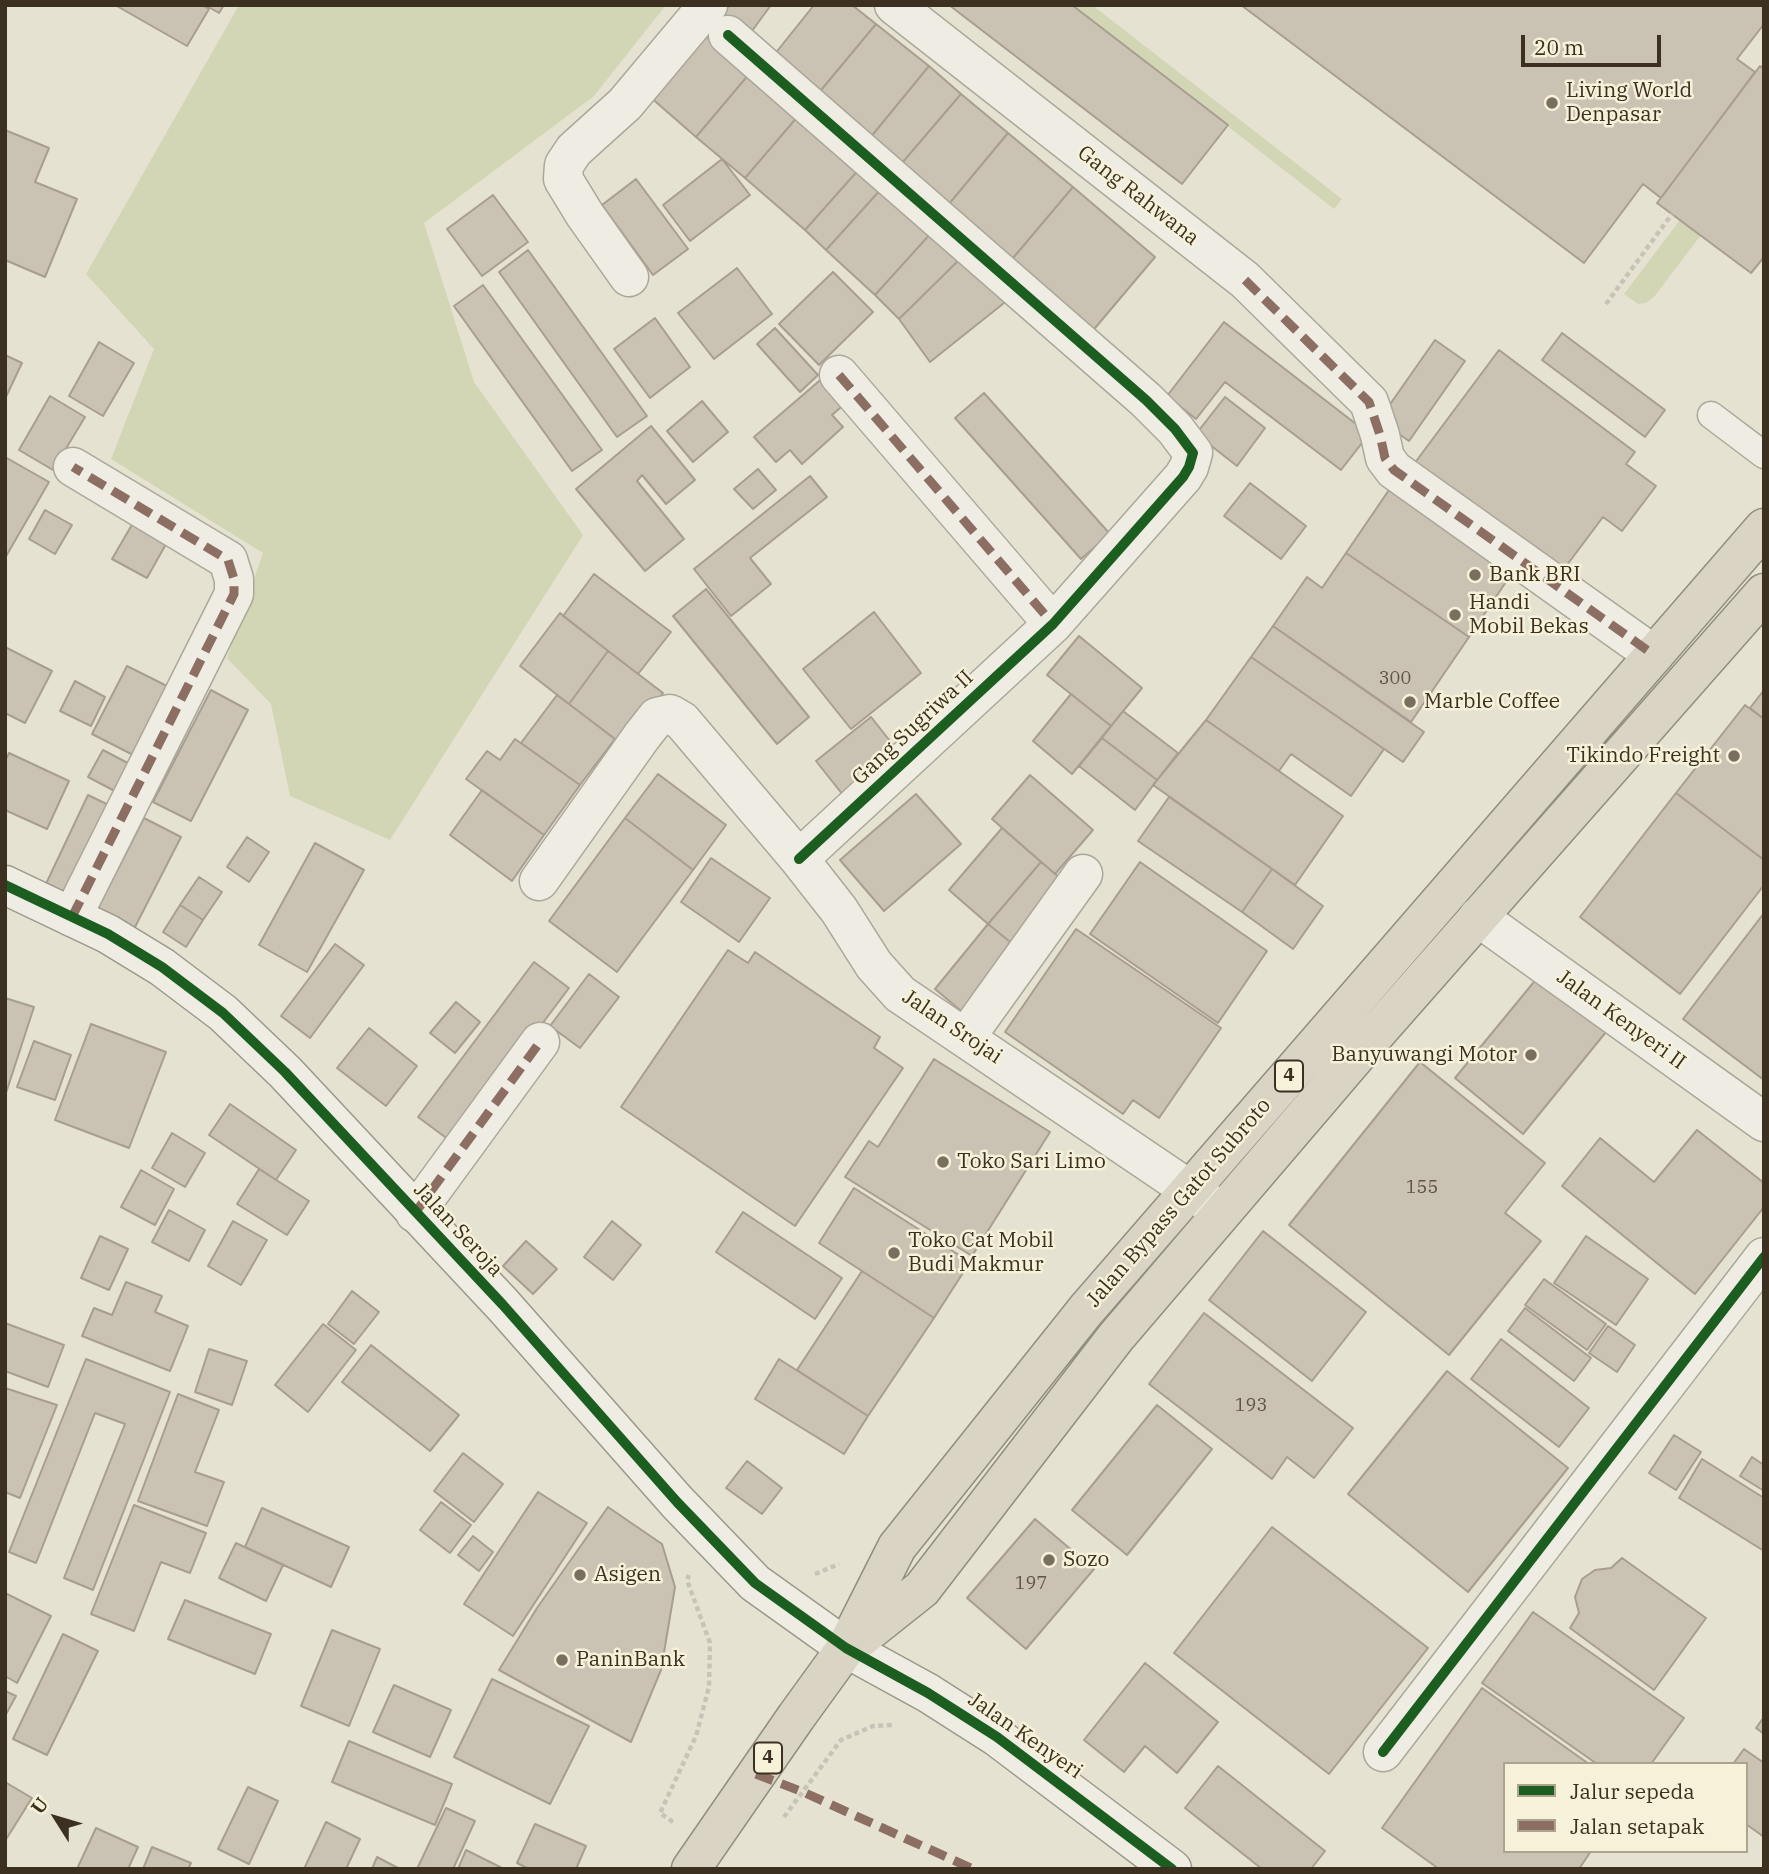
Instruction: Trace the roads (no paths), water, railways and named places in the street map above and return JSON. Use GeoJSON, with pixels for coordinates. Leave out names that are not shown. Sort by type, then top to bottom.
{"type":"FeatureCollection","features":[{"type":"Feature","properties":{"kind":"highway","name":"Jalan Bypass Gatot Subroto"},"geometry":{"type":"LineString","coordinates":[[691,1869],[846,1648],[897,1547],[1086,1310],[1764,528]]}},
{"type":"Feature","properties":{"kind":"highway","name":"Jalan Bypass Gatot Subroto"},"geometry":{"type":"LineString","coordinates":[[846,1648],[922,1589],[1116,1337],[1478,917],[1764,593]]}},
{"type":"Feature","properties":{"kind":"street","name":"Gang Rahwana"},"geometry":{"type":"LineString","coordinates":[[894,5],[1245,280],[1369,402],[1385,458],[1394,470],[1654,655]]}},
{"type":"Feature","properties":{"kind":"street"},"geometry":{"type":"LineString","coordinates":[[629,278],[563,179],[564,165],[575,150],[718,20]]}},
{"type":"Feature","properties":{"kind":"street","name":"Gang Sugriwa II"},"geometry":{"type":"LineString","coordinates":[[718,20],[1146,400],[1175,429],[1193,453],[1183,477],[1053,624],[799,859]]}},
{"type":"Feature","properties":{"kind":"street"},"geometry":{"type":"LineString","coordinates":[[839,375],[1053,624]]}},
{"type":"Feature","properties":{"kind":"street"},"geometry":{"type":"LineString","coordinates":[[72,917],[234,594],[234,579],[228,561],[73,467]]}},
{"type":"Feature","properties":{"kind":"street","name":"Jalan Srojai"},"geometry":{"type":"LineString","coordinates":[[539,881],[657,717],[670,714],[682,721],[799,859],[839,911],[874,965],[900,994],[1222,1212]]}},
{"type":"Feature","properties":{"kind":"street"},"geometry":{"type":"LineString","coordinates":[[966,1037],[1083,873]]}},
{"type":"Feature","properties":{"kind":"street","name":"Jalan Seroja"},"geometry":{"type":"LineString","coordinates":[[5,885],[108,934],[162,967],[223,1013],[285,1072],[503,1305],[732,1561],[755,1583],[846,1648]]}},
{"type":"Feature","properties":{"kind":"street","name":"Jalan Kenyeri II"},"geometry":{"type":"LineString","coordinates":[[1478,917],[1764,1122]]}},
{"type":"Feature","properties":{"kind":"street"},"geometry":{"type":"LineString","coordinates":[[415,1213],[540,1042]]}},
{"type":"Feature","properties":{"kind":"street"},"geometry":{"type":"LineString","coordinates":[[1383,1752],[1764,1257]]}},
{"type":"Feature","properties":{"kind":"street","name":"Jalan Kenyeri"},"geometry":{"type":"LineString","coordinates":[[846,1648],[928,1693],[997,1737],[1172,1869]]}},
{"type":"Feature","properties":{"kind":"lane"},"geometry":{"type":"LineString","coordinates":[[1711,415],[1764,455]]}},
{"type":"Feature","properties":{"kind":"place","name":"Living World Denpasar"},"geometry":{"type":"Point","coordinates":[1552,103]}},
{"type":"Feature","properties":{"kind":"place","name":"Bank BRI"},"geometry":{"type":"Point","coordinates":[1475,575]}},
{"type":"Feature","properties":{"kind":"place","name":"Handi Mobil Bekas"},"geometry":{"type":"Point","coordinates":[1455,615]}},
{"type":"Feature","properties":{"kind":"place","name":"Marble Coffee"},"geometry":{"type":"Point","coordinates":[1410,702]}},
{"type":"Feature","properties":{"kind":"place","name":"Tikindo Freight"},"geometry":{"type":"Point","coordinates":[1734,756]}},
{"type":"Feature","properties":{"kind":"place","name":"Banyuwangi Motor"},"geometry":{"type":"Point","coordinates":[1531,1055]}},
{"type":"Feature","properties":{"kind":"place","name":"Toko Sari Limo"},"geometry":{"type":"Point","coordinates":[943,1162]}},
{"type":"Feature","properties":{"kind":"place","name":"Toko Cat Mobil Budi Makmur"},"geometry":{"type":"Point","coordinates":[894,1253]}},
{"type":"Feature","properties":{"kind":"place","name":"Sozo"},"geometry":{"type":"Point","coordinates":[1049,1560]}},
{"type":"Feature","properties":{"kind":"place","name":"Asigen"},"geometry":{"type":"Point","coordinates":[580,1575]}},
{"type":"Feature","properties":{"kind":"place","name":"PaninBank"},"geometry":{"type":"Point","coordinates":[562,1660]}}]}
